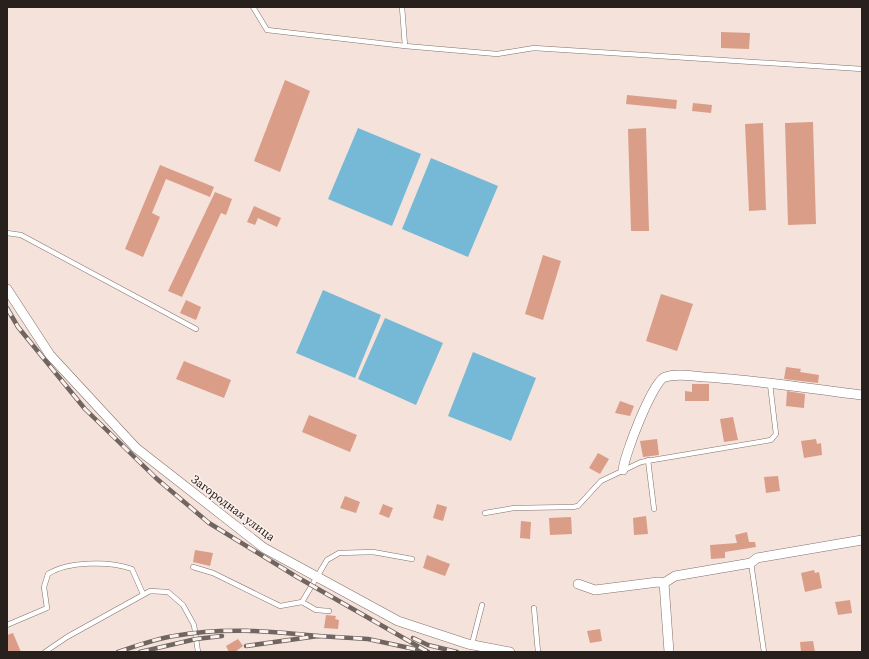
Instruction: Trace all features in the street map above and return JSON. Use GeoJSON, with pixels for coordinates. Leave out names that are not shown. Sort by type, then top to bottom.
{"type":"FeatureCollection","features":[{"type":"Feature","properties":{"kind":"street","name":"Загородная улица"},"geometry":{"type":"LineString","coordinates":[[7,289],[50,355],[136,448],[264,548],[398,621],[472,644],[510,652]]}},
{"type":"Feature","properties":{"kind":"street"},"geometry":{"type":"LineString","coordinates":[[623,470],[623,460],[641,417],[657,383],[663,377],[677,375],[710,377],[862,395]]}},
{"type":"Feature","properties":{"kind":"street"},"geometry":{"type":"LineString","coordinates":[[578,584],[595,590],[658,582],[664,583],[675,576],[751,563],[757,558],[862,540]]}},
{"type":"Feature","properties":{"kind":"street"},"geometry":{"type":"LineString","coordinates":[[664,583],[669,652]]}},
{"type":"Feature","properties":{"kind":"lane"},"geometry":{"type":"LineString","coordinates":[[253,7],[267,30],[405,46],[497,54],[534,48],[862,69]]}},
{"type":"Feature","properties":{"kind":"lane"},"geometry":{"type":"LineString","coordinates":[[402,7],[405,46]]}},
{"type":"Feature","properties":{"kind":"lane"},"geometry":{"type":"LineString","coordinates":[[7,233],[21,235],[196,329]]}},
{"type":"Feature","properties":{"kind":"lane"},"geometry":{"type":"LineString","coordinates":[[485,513],[514,508],[578,506],[601,481],[648,460],[771,440],[776,434],[770,384]]}},
{"type":"Feature","properties":{"kind":"lane"},"geometry":{"type":"LineString","coordinates":[[648,460],[654,509]]}},
{"type":"Feature","properties":{"kind":"lane"},"geometry":{"type":"LineString","coordinates":[[302,602],[327,560],[339,553],[373,552],[412,559]]}},
{"type":"Feature","properties":{"kind":"lane"},"geometry":{"type":"LineString","coordinates":[[7,625],[47,608],[44,587],[48,574],[57,568],[105,563],[118,564],[132,569],[143,594]]}},
{"type":"Feature","properties":{"kind":"lane"},"geometry":{"type":"LineString","coordinates":[[751,563],[759,609],[764,652]]}},
{"type":"Feature","properties":{"kind":"lane"},"geometry":{"type":"LineString","coordinates":[[193,567],[213,573],[280,606],[302,602],[316,610],[329,611]]}},
{"type":"Feature","properties":{"kind":"lane"},"geometry":{"type":"LineString","coordinates":[[45,652],[67,637],[150,591],[168,592],[183,605],[194,624],[198,652]]}},
{"type":"Feature","properties":{"kind":"lane"},"geometry":{"type":"LineString","coordinates":[[472,644],[482,605]]}},
{"type":"Feature","properties":{"kind":"lane"},"geometry":{"type":"LineString","coordinates":[[534,608],[538,652]]}},
{"type":"Feature","properties":{"kind":"water"},"geometry":{"type":"Polygon","coordinates":[[[358,128],[421,154],[392,226],[328,199],[358,128]]]}},
{"type":"Feature","properties":{"kind":"water"},"geometry":{"type":"Polygon","coordinates":[[[431,158],[498,186],[468,257],[402,229],[431,158]]]}},
{"type":"Feature","properties":{"kind":"water"},"geometry":{"type":"Polygon","coordinates":[[[323,290],[381,315],[355,378],[296,353],[323,290]]]}},
{"type":"Feature","properties":{"kind":"water"},"geometry":{"type":"Polygon","coordinates":[[[385,318],[443,343],[416,405],[358,379],[385,318]]]}},
{"type":"Feature","properties":{"kind":"water"},"geometry":{"type":"Polygon","coordinates":[[[473,352],[536,378],[511,441],[448,416],[473,352]]]}},
{"type":"Feature","properties":{"kind":"building"},"geometry":{"type":"Polygon","coordinates":[[[721,32],[750,33],[749,49],[721,48],[721,32]]]}},
{"type":"Feature","properties":{"kind":"building"},"geometry":{"type":"Polygon","coordinates":[[[285,80],[310,91],[280,172],[254,161],[285,80]]]}},
{"type":"Feature","properties":{"kind":"building"},"geometry":{"type":"Polygon","coordinates":[[[627,95],[677,100],[676,109],[626,104],[627,95]]]}},
{"type":"Feature","properties":{"kind":"building"},"geometry":{"type":"Polygon","coordinates":[[[693,103],[712,105],[711,113],[692,111],[693,103]]]}},
{"type":"Feature","properties":{"kind":"building"},"geometry":{"type":"Polygon","coordinates":[[[813,122],[816,224],[788,225],[785,123],[813,122]]]}},
{"type":"Feature","properties":{"kind":"building"},"geometry":{"type":"Polygon","coordinates":[[[763,123],[766,210],[749,211],[745,124],[763,123]]]}},
{"type":"Feature","properties":{"kind":"building"},"geometry":{"type":"Polygon","coordinates":[[[646,128],[649,231],[631,231],[628,129],[646,128]]]}},
{"type":"Feature","properties":{"kind":"building"},"geometry":{"type":"Polygon","coordinates":[[[160,165],[214,187],[210,197],[166,179],[152,213],[160,217],[143,257],[125,249],[160,165]]]}},
{"type":"Feature","properties":{"kind":"building"},"geometry":{"type":"Polygon","coordinates":[[[215,192],[232,199],[226,215],[221,213],[182,297],[168,291],[215,192]]]}},
{"type":"Feature","properties":{"kind":"building"},"geometry":{"type":"Polygon","coordinates":[[[254,206],[281,218],[277,227],[258,218],[255,225],[247,222],[254,206]]]}},
{"type":"Feature","properties":{"kind":"building"},"geometry":{"type":"Polygon","coordinates":[[[543,255],[561,261],[543,320],[525,314],[543,255]]]}},
{"type":"Feature","properties":{"kind":"building"},"geometry":{"type":"Polygon","coordinates":[[[661,294],[693,304],[677,351],[646,341],[661,294]]]}},
{"type":"Feature","properties":{"kind":"building"},"geometry":{"type":"Polygon","coordinates":[[[186,300],[201,307],[196,320],[180,313],[186,300]]]}},
{"type":"Feature","properties":{"kind":"building"},"geometry":{"type":"Polygon","coordinates":[[[184,361],[231,380],[224,398],[176,379],[184,361]]]}},
{"type":"Feature","properties":{"kind":"building"},"geometry":{"type":"Polygon","coordinates":[[[786,367],[801,369],[800,372],[819,375],[818,383],[784,379],[786,367]]]}},
{"type":"Feature","properties":{"kind":"building"},"geometry":{"type":"Polygon","coordinates":[[[692,384],[709,384],[709,401],[685,401],[685,391],[692,392],[692,384]]]}},
{"type":"Feature","properties":{"kind":"building"},"geometry":{"type":"Polygon","coordinates":[[[787,391],[805,394],[804,408],[786,406],[787,391]]]}},
{"type":"Feature","properties":{"kind":"building"},"geometry":{"type":"Polygon","coordinates":[[[620,401],[634,406],[630,416],[615,413],[620,401]]]}},
{"type":"Feature","properties":{"kind":"building"},"geometry":{"type":"Polygon","coordinates":[[[309,415],[357,435],[350,452],[302,432],[309,415]]]}},
{"type":"Feature","properties":{"kind":"building"},"geometry":{"type":"Polygon","coordinates":[[[733,417],[738,440],[724,442],[720,419],[733,417]]]}},
{"type":"Feature","properties":{"kind":"building"},"geometry":{"type":"Polygon","coordinates":[[[657,439],[659,455],[643,457],[640,441],[657,439]]]}},
{"type":"Feature","properties":{"kind":"building"},"geometry":{"type":"Polygon","coordinates":[[[816,439],[817,444],[821,443],[822,455],[804,458],[801,441],[816,439]]]}},
{"type":"Feature","properties":{"kind":"building"},"geometry":{"type":"Polygon","coordinates":[[[598,453],[609,459],[600,474],[589,468],[598,453]]]}},
{"type":"Feature","properties":{"kind":"building"},"geometry":{"type":"Polygon","coordinates":[[[778,476],[780,491],[766,493],[764,477],[778,476]]]}},
{"type":"Feature","properties":{"kind":"building"},"geometry":{"type":"Polygon","coordinates":[[[345,496],[360,502],[356,513],[340,508],[345,496]]]}},
{"type":"Feature","properties":{"kind":"building"},"geometry":{"type":"Polygon","coordinates":[[[383,504],[393,508],[389,518],[379,514],[383,504]]]}},
{"type":"Feature","properties":{"kind":"building"},"geometry":{"type":"Polygon","coordinates":[[[437,504],[447,507],[443,521],[433,518],[437,504]]]}},
{"type":"Feature","properties":{"kind":"building"},"geometry":{"type":"Polygon","coordinates":[[[646,516],[648,534],[634,535],[633,518],[646,516]]]}},
{"type":"Feature","properties":{"kind":"building"},"geometry":{"type":"Polygon","coordinates":[[[571,517],[572,534],[550,535],[549,518],[571,517]]]}},
{"type":"Feature","properties":{"kind":"building"},"geometry":{"type":"Polygon","coordinates":[[[521,521],[531,522],[530,539],[520,538],[521,521]]]}},
{"type":"Feature","properties":{"kind":"building"},"geometry":{"type":"Polygon","coordinates":[[[747,532],[749,542],[755,542],[756,547],[725,552],[725,558],[711,559],[710,545],[737,543],[735,535],[747,532]]]}},
{"type":"Feature","properties":{"kind":"building"},"geometry":{"type":"Polygon","coordinates":[[[195,550],[213,553],[210,566],[193,562],[195,550]]]}},
{"type":"Feature","properties":{"kind":"building"},"geometry":{"type":"Polygon","coordinates":[[[427,555],[450,564],[445,576],[423,568],[427,555]]]}},
{"type":"Feature","properties":{"kind":"building"},"geometry":{"type":"Polygon","coordinates":[[[814,570],[815,573],[819,572],[822,588],[805,592],[801,573],[814,570]]]}},
{"type":"Feature","properties":{"kind":"building"},"geometry":{"type":"Polygon","coordinates":[[[850,600],[852,613],[838,615],[835,602],[850,600]]]}},
{"type":"Feature","properties":{"kind":"building"},"geometry":{"type":"Polygon","coordinates":[[[326,615],[336,616],[335,619],[339,620],[338,629],[324,628],[326,615]]]}},
{"type":"Feature","properties":{"kind":"building"},"geometry":{"type":"Polygon","coordinates":[[[600,629],[602,641],[590,643],[587,631],[600,629]]]}},
{"type":"Feature","properties":{"kind":"building"},"geometry":{"type":"Polygon","coordinates":[[[13,633],[21,652],[7,652],[7,635],[13,633]]]}},
{"type":"Feature","properties":{"kind":"building"},"geometry":{"type":"Polygon","coordinates":[[[238,639],[243,646],[235,652],[229,652],[226,646],[238,639]]]}},
{"type":"Feature","properties":{"kind":"building"},"geometry":{"type":"Polygon","coordinates":[[[813,641],[815,652],[801,652],[800,642],[813,641]]]}},
{"type":"Feature","properties":{"kind":"railway"},"geometry":{"type":"LineString","coordinates":[[7,308],[18,327],[85,409],[157,479],[209,523],[297,577],[428,652]]}},
{"type":"Feature","properties":{"kind":"railway"},"geometry":{"type":"LineString","coordinates":[[118,652],[167,637],[192,633],[264,631],[318,636]]}},
{"type":"Feature","properties":{"kind":"railway"},"geometry":{"type":"LineString","coordinates":[[140,652],[196,639],[222,636]]}},
{"type":"Feature","properties":{"kind":"railway"},"geometry":{"type":"LineString","coordinates":[[246,646],[318,636],[368,639],[419,650]]}},
{"type":"Feature","properties":{"kind":"railway"},"geometry":{"type":"LineString","coordinates":[[413,638],[428,645],[457,652]]}}]}
